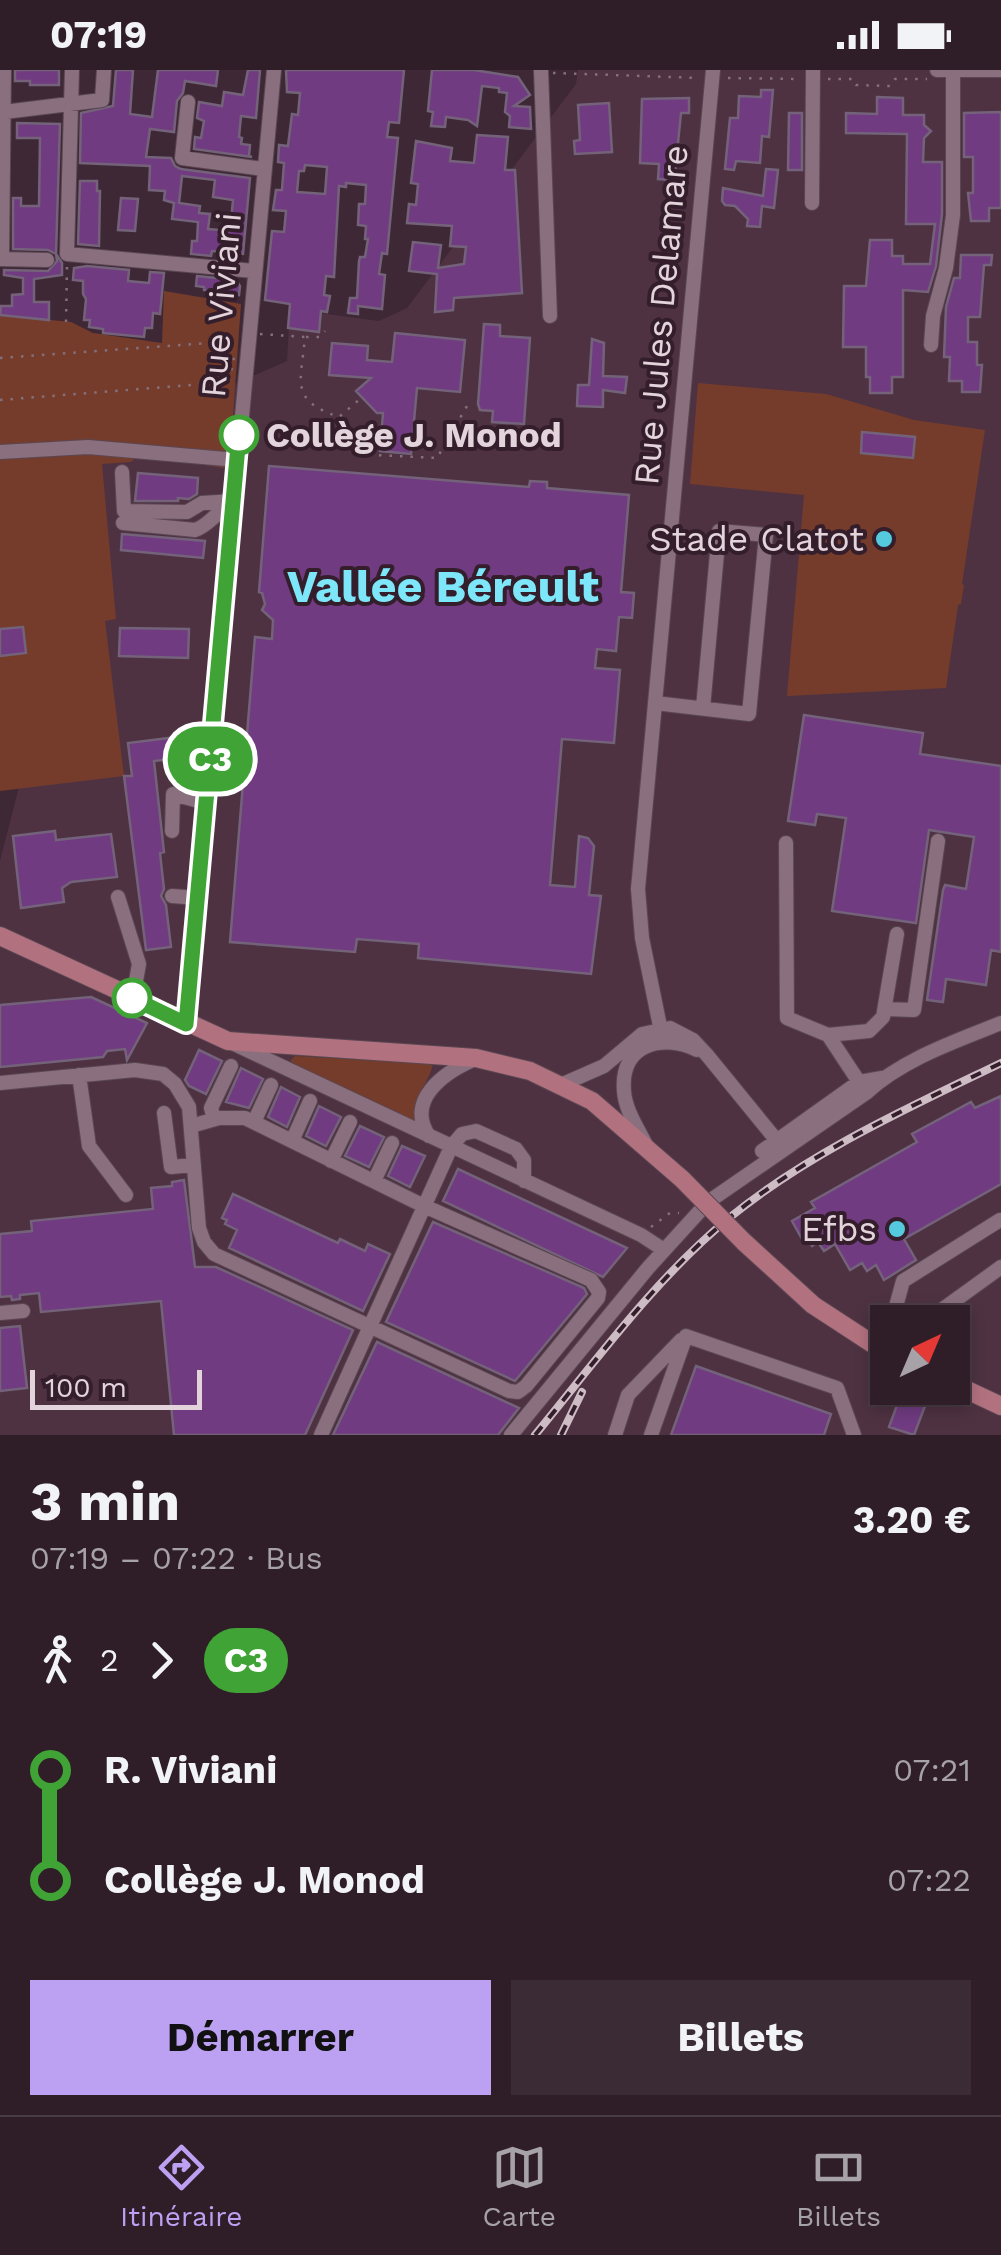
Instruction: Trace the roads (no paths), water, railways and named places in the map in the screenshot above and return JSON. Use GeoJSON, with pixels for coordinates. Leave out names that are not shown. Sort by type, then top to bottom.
{"type":"FeatureCollection","features":[{"type":"Feature","properties":{"kind":"main road"},"geometry":{"type":"LineString","coordinates":[[0,936],[228,1041],[476,1058],[530,1071],[563,1084],[592,1101],[682,1178],[813,1306],[870,1342]]}},
{"type":"Feature","properties":{"kind":"main road"},"geometry":{"type":"LineString","coordinates":[[970,1392],[1001,1406]]}},
{"type":"Feature","properties":{"kind":"street"},"geometry":{"type":"LineString","coordinates":[[4,70],[1,259],[47,260]]}},
{"type":"Feature","properties":{"kind":"street"},"geometry":{"type":"LineString","coordinates":[[72,70],[67,254],[254,271]]}},
{"type":"Feature","properties":{"kind":"street"},"geometry":{"type":"LineString","coordinates":[[4,112],[102,100],[104,70]]}},
{"type":"Feature","properties":{"kind":"street","name":"Rue Viviani"},"geometry":{"type":"LineString","coordinates":[[186,1024],[237,460],[244,338],[274,70]]}},
{"type":"Feature","properties":{"kind":"street"},"geometry":{"type":"LineString","coordinates":[[937,70],[953,75],[1001,70]]}},
{"type":"Feature","properties":{"kind":"street"},"geometry":{"type":"LineString","coordinates":[[541,71],[550,316]]}},
{"type":"Feature","properties":{"kind":"street","name":"Rue Jules Delamare"},"geometry":{"type":"LineString","coordinates":[[661,1034],[642,938],[638,889],[713,74]]}},
{"type":"Feature","properties":{"kind":"street"},"geometry":{"type":"LineString","coordinates":[[812,203],[813,74]]}},
{"type":"Feature","properties":{"kind":"street"},"geometry":{"type":"LineString","coordinates":[[931,345],[953,214],[953,75]]}},
{"type":"Feature","properties":{"kind":"street"},"geometry":{"type":"LineString","coordinates":[[188,102],[182,158],[264,170]]}},
{"type":"Feature","properties":{"kind":"street"},"geometry":{"type":"LineString","coordinates":[[3,149],[20,149]]}},
{"type":"Feature","properties":{"kind":"street"},"geometry":{"type":"LineString","coordinates":[[0,452],[88,446],[237,460]]}},
{"type":"Feature","properties":{"kind":"street"},"geometry":{"type":"LineString","coordinates":[[122,472],[124,511],[187,512],[202,503],[233,503]]}},
{"type":"Feature","properties":{"kind":"street"},"geometry":{"type":"LineString","coordinates":[[123,523],[195,530],[233,503]]}},
{"type":"Feature","properties":{"kind":"street"},"geometry":{"type":"LineString","coordinates":[[655,703],[749,714],[766,535],[720,531],[702,708]]}},
{"type":"Feature","properties":{"kind":"street"},"geometry":{"type":"LineString","coordinates":[[172,831],[173,794],[206,802]]}},
{"type":"Feature","properties":{"kind":"street"},"geometry":{"type":"LineString","coordinates":[[885,1008],[914,1010],[938,841]]}},
{"type":"Feature","properties":{"kind":"street"},"geometry":{"type":"LineString","coordinates":[[786,843],[787,1018],[828,1035],[869,1031],[884,1018],[896,934]]}},
{"type":"Feature","properties":{"kind":"street"},"geometry":{"type":"LineString","coordinates":[[172,896],[198,898]]}},
{"type":"Feature","properties":{"kind":"street"},"geometry":{"type":"LineString","coordinates":[[118,897],[139,964],[132,998]]}},
{"type":"Feature","properties":{"kind":"street"},"geometry":{"type":"LineString","coordinates":[[511,1435],[689,1212],[718,1184],[862,1088],[949,1044],[1001,1023]]}},
{"type":"Feature","properties":{"kind":"street"},"geometry":{"type":"LineString","coordinates":[[563,1084],[604,1066],[642,1034],[682,1032],[707,1054],[780,1144]]}},
{"type":"Feature","properties":{"kind":"street"},"geometry":{"type":"LineString","coordinates":[[648,1148],[631,1116],[624,1091],[625,1075],[631,1060],[661,1034]]}},
{"type":"Feature","properties":{"kind":"street"},"geometry":{"type":"LineString","coordinates":[[828,1035],[862,1088]]}},
{"type":"Feature","properties":{"kind":"street"},"geometry":{"type":"LineString","coordinates":[[228,1041],[661,1247]]}},
{"type":"Feature","properties":{"kind":"street"},"geometry":{"type":"LineString","coordinates":[[430,1137],[421,1116],[427,1094],[436,1080],[476,1058]]}},
{"type":"Feature","properties":{"kind":"street"},"geometry":{"type":"LineString","coordinates":[[214,1120],[211,1108],[230,1066]]}},
{"type":"Feature","properties":{"kind":"street"},"geometry":{"type":"LineString","coordinates":[[0,1083],[135,1070],[163,1074],[189,1107],[199,1228],[214,1254],[509,1391],[518,1392],[598,1298],[600,1292],[591,1280],[424,1206],[254,1122],[234,1116],[191,1126]]}},
{"type":"Feature","properties":{"kind":"street"},"geometry":{"type":"LineString","coordinates":[[79,1076],[88,1146],[126,1195]]}},
{"type":"Feature","properties":{"kind":"street"},"geometry":{"type":"LineString","coordinates":[[254,1122],[271,1084]]}},
{"type":"Feature","properties":{"kind":"street"},"geometry":{"type":"LineString","coordinates":[[292,1141],[310,1101]]}},
{"type":"Feature","properties":{"kind":"street"},"geometry":{"type":"LineString","coordinates":[[164,1113],[171,1168],[194,1164]]}},
{"type":"Feature","properties":{"kind":"street"},"geometry":{"type":"LineString","coordinates":[[332,1160],[350,1122]]}},
{"type":"Feature","properties":{"kind":"street"},"geometry":{"type":"LineString","coordinates":[[321,1435],[451,1147],[462,1134],[476,1131],[516,1148],[524,1160],[524,1180]]}},
{"type":"Feature","properties":{"kind":"street"},"geometry":{"type":"LineString","coordinates":[[374,1181],[392,1143]]}},
{"type":"Feature","properties":{"kind":"street"},"geometry":{"type":"LineString","coordinates":[[661,1247],[708,1202],[780,1144]]}},
{"type":"Feature","properties":{"kind":"street"},"geometry":{"type":"LineString","coordinates":[[896,1305],[903,1282],[1000,1220]]}},
{"type":"Feature","properties":{"kind":"street"},"geometry":{"type":"LineString","coordinates":[[949,1305],[1001,1268]]}},
{"type":"Feature","properties":{"kind":"street"},"geometry":{"type":"LineString","coordinates":[[0,1313],[23,1311]]}},
{"type":"Feature","properties":{"kind":"street"},"geometry":{"type":"LineString","coordinates":[[686,1336],[836,1388],[854,1435]]}},
{"type":"Feature","properties":{"kind":"street"},"geometry":{"type":"LineString","coordinates":[[616,1435],[628,1394],[686,1336]]}},
{"type":"Feature","properties":{"kind":"street"},"geometry":{"type":"LineString","coordinates":[[651,1435],[686,1336]]}},
{"type":"Feature","properties":{"kind":"railway"},"geometry":{"type":"LineString","coordinates":[[535,1435],[651,1294],[729,1218],[826,1152],[1001,1063]]}},
{"type":"Feature","properties":{"kind":"railway"},"geometry":{"type":"LineString","coordinates":[[561,1435],[582,1392]]}},
{"type":"Feature","properties":{"kind":"place","name":"Collège J. Monod"},"geometry":{"type":"Point","coordinates":[239,435]}},
{"type":"Feature","properties":{"kind":"place","name":"Stade Clatot"},"geometry":{"type":"Point","coordinates":[884,539]}},
{"type":"Feature","properties":{"kind":"place","name":"Efbs"},"geometry":{"type":"Point","coordinates":[897,1229]}},
{"type":"Feature","properties":{"kind":"district","name":"Vallée Béreult"},"geometry":{"type":"Point","coordinates":[443,586]}}]}
